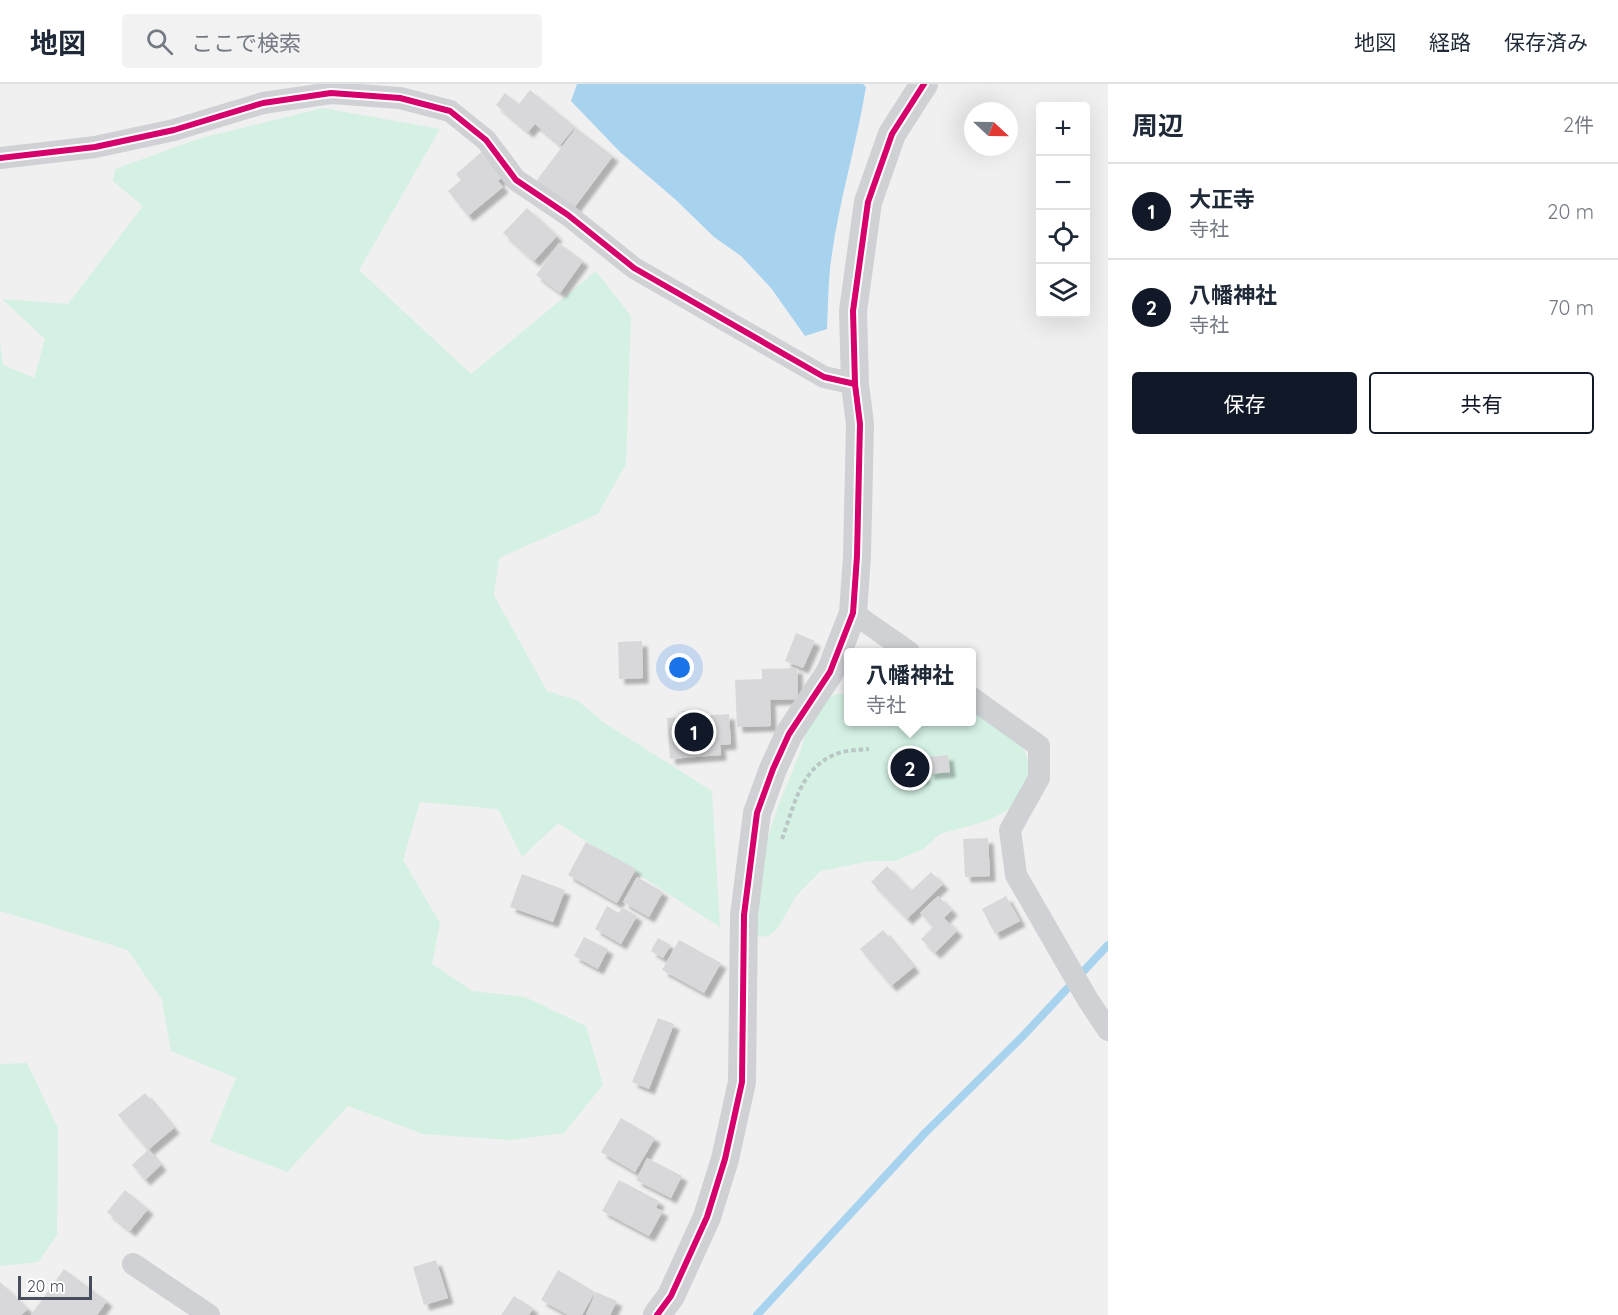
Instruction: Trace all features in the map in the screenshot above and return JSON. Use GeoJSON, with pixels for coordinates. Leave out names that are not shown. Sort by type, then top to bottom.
{"type":"FeatureCollection","features":[{"type":"Feature","properties":{"kind":"street"},"geometry":{"type":"LineString","coordinates":[[657,1315],[671,1296],[707,1217],[724,1159],[742,1082],[744,915],[757,813],[789,734],[830,672],[853,613],[857,556],[860,424],[855,384],[853,311],[868,202],[892,134],[920,85]]}},
{"type":"Feature","properties":{"kind":"street"},"geometry":{"type":"LineString","coordinates":[[0,158],[95,147],[174,130],[263,103],[331,93],[400,98],[450,111],[486,140],[516,180],[568,215],[634,268],[824,377],[855,384]]}},
{"type":"Feature","properties":{"kind":"street"},"geometry":{"type":"LineString","coordinates":[[853,613],[903,648]]}},
{"type":"Feature","properties":{"kind":"street"},"geometry":{"type":"LineString","coordinates":[[976,701],[1040,746],[1039,778],[1010,830],[1016,875],[1088,1000],[1108,1030]]}},
{"type":"Feature","properties":{"kind":"street"},"geometry":{"type":"LineString","coordinates":[[133,1264],[209,1315]]}},
{"type":"Feature","properties":{"kind":"path"},"geometry":{"type":"LineString","coordinates":[[752,844],[768,846],[780,844],[803,782],[811,770],[822,761],[837,753],[869,749]]}},
{"type":"Feature","properties":{"kind":"green space"},"geometry":{"type":"Polygon","coordinates":[[[323,108],[440,129],[359,270],[471,374],[596,271],[631,316],[626,464],[598,514],[499,558],[494,595],[547,691],[577,700],[603,722],[712,791],[720,927],[558,823],[522,857],[498,809],[420,802],[403,860],[440,923],[432,964],[472,991],[525,997],[586,1026],[603,1085],[564,1133],[511,1140],[423,1134],[348,1106],[287,1172],[210,1142],[236,1078],[171,1051],[162,1000],[128,950],[0,911],[0,342],[3,365],[34,378],[45,339],[2,299],[68,304],[143,206],[113,181],[115,169],[201,138],[323,108]]]}},
{"type":"Feature","properties":{"kind":"green space"},"geometry":{"type":"Polygon","coordinates":[[[835,694],[844,694],[844,726],[976,726],[976,708],[1024,747],[1031,772],[1018,805],[987,821],[940,834],[922,850],[895,861],[870,861],[821,871],[797,895],[777,929],[767,937],[757,935],[753,896],[764,850],[805,734],[825,701],[835,694]]]}},
{"type":"Feature","properties":{"kind":"green space"},"geometry":{"type":"Polygon","coordinates":[[[27,1063],[58,1128],[57,1235],[38,1262],[0,1266],[0,1064],[27,1063]]]}},
{"type":"Feature","properties":{"kind":"water"},"geometry":{"type":"Polygon","coordinates":[[[577,84],[863,84],[866,87],[862,110],[833,246],[829,276],[827,329],[805,336],[771,288],[741,256],[714,237],[676,200],[620,152],[571,101],[577,84]]]}},
{"type":"Feature","properties":{"kind":"building"},"geometry":{"type":"Polygon","coordinates":[[[530,90],[575,127],[560,145],[535,124],[528,132],[496,105],[505,93],[519,104],[530,90]]]}},
{"type":"Feature","properties":{"kind":"building"},"geometry":{"type":"Polygon","coordinates":[[[576,128],[613,156],[571,212],[534,184],[576,128]]]}},
{"type":"Feature","properties":{"kind":"building"},"geometry":{"type":"Polygon","coordinates":[[[485,149],[506,174],[498,181],[503,187],[468,216],[448,191],[461,180],[456,174],[485,149]]]}},
{"type":"Feature","properties":{"kind":"building"},"geometry":{"type":"Polygon","coordinates":[[[527,208],[557,236],[534,261],[503,233],[527,208]]]}},
{"type":"Feature","properties":{"kind":"building"},"geometry":{"type":"Polygon","coordinates":[[[559,243],[583,261],[560,293],[536,275],[559,243]]]}},
{"type":"Feature","properties":{"kind":"building"},"geometry":{"type":"Polygon","coordinates":[[[796,633],[815,641],[803,668],[785,661],[796,633]]]}},
{"type":"Feature","properties":{"kind":"building"},"geometry":{"type":"Polygon","coordinates":[[[642,641],[643,678],[619,679],[618,642],[642,641]]]}},
{"type":"Feature","properties":{"kind":"building"},"geometry":{"type":"Polygon","coordinates":[[[797,668],[798,699],[770,700],[771,726],[737,727],[735,680],[762,679],[762,669],[797,668]]]}},
{"type":"Feature","properties":{"kind":"building"},"geometry":{"type":"Polygon","coordinates":[[[700,710],[701,716],[729,714],[731,744],[720,745],[721,755],[670,759],[667,718],[682,717],[682,711],[700,710]]]}},
{"type":"Feature","properties":{"kind":"building"},"geometry":{"type":"Polygon","coordinates":[[[921,754],[924,779],[900,782],[897,757],[921,754]]]}},
{"type":"Feature","properties":{"kind":"building"},"geometry":{"type":"Polygon","coordinates":[[[948,755],[950,772],[929,774],[927,757],[948,755]]]}},
{"type":"Feature","properties":{"kind":"building"},"geometry":{"type":"Polygon","coordinates":[[[988,838],[990,876],[965,877],[963,839],[988,838]]]}},
{"type":"Feature","properties":{"kind":"building"},"geometry":{"type":"Polygon","coordinates":[[[586,842],[636,869],[617,903],[568,875],[586,842]]]}},
{"type":"Feature","properties":{"kind":"building"},"geometry":{"type":"Polygon","coordinates":[[[887,866],[911,891],[931,872],[943,884],[907,919],[871,882],[887,866]]]}},
{"type":"Feature","properties":{"kind":"building"},"geometry":{"type":"Polygon","coordinates":[[[522,874],[565,890],[553,922],[510,907],[522,874]]]}},
{"type":"Feature","properties":{"kind":"building"},"geometry":{"type":"Polygon","coordinates":[[[637,877],[663,892],[649,917],[623,902],[637,877]]]}},
{"type":"Feature","properties":{"kind":"building"},"geometry":{"type":"Polygon","coordinates":[[[938,896],[952,910],[944,918],[957,931],[935,953],[921,939],[933,927],[920,913],[938,896]]]}},
{"type":"Feature","properties":{"kind":"building"},"geometry":{"type":"Polygon","coordinates":[[[1006,896],[1020,921],[995,934],[982,909],[1006,896]]]}},
{"type":"Feature","properties":{"kind":"building"},"geometry":{"type":"Polygon","coordinates":[[[607,906],[619,913],[622,907],[637,916],[621,944],[595,929],[607,906]]]}},
{"type":"Feature","properties":{"kind":"building"},"geometry":{"type":"Polygon","coordinates":[[[883,930],[914,967],[891,986],[860,949],[883,930]]]}},
{"type":"Feature","properties":{"kind":"building"},"geometry":{"type":"Polygon","coordinates":[[[584,937],[608,949],[598,969],[574,956],[584,937]]]}},
{"type":"Feature","properties":{"kind":"building"},"geometry":{"type":"Polygon","coordinates":[[[658,938],[671,945],[663,958],[651,951],[658,938]]]}},
{"type":"Feature","properties":{"kind":"building"},"geometry":{"type":"Polygon","coordinates":[[[679,940],[721,963],[704,993],[662,970],[679,940]]]}},
{"type":"Feature","properties":{"kind":"building"},"geometry":{"type":"Polygon","coordinates":[[[658,1018],[674,1024],[649,1089],[632,1082],[658,1018]]]}},
{"type":"Feature","properties":{"kind":"building"},"geometry":{"type":"Polygon","coordinates":[[[145,1093],[174,1128],[148,1150],[118,1115],[145,1093]]]}},
{"type":"Feature","properties":{"kind":"building"},"geometry":{"type":"Polygon","coordinates":[[[621,1118],[655,1138],[635,1172],[601,1152],[621,1118]]]}},
{"type":"Feature","properties":{"kind":"building"},"geometry":{"type":"Polygon","coordinates":[[[148,1150],[161,1165],[145,1180],[132,1165],[148,1150]]]}},
{"type":"Feature","properties":{"kind":"building"},"geometry":{"type":"Polygon","coordinates":[[[647,1158],[682,1176],[671,1198],[636,1180],[647,1158]]]}},
{"type":"Feature","properties":{"kind":"building"},"geometry":{"type":"Polygon","coordinates":[[[619,1180],[659,1201],[656,1208],[663,1211],[649,1236],[602,1211],[619,1180]]]}},
{"type":"Feature","properties":{"kind":"building"},"geometry":{"type":"Polygon","coordinates":[[[125,1190],[148,1209],[130,1231],[107,1212],[125,1190]]]}},
{"type":"Feature","properties":{"kind":"building"},"geometry":{"type":"Polygon","coordinates":[[[436,1260],[448,1298],[424,1305],[413,1267],[436,1260]]]}},
{"type":"Feature","properties":{"kind":"building"},"geometry":{"type":"Polygon","coordinates":[[[64,1269],[107,1301],[97,1315],[31,1315],[64,1269]]]}},
{"type":"Feature","properties":{"kind":"building"},"geometry":{"type":"Polygon","coordinates":[[[558,1270],[595,1292],[582,1315],[568,1315],[541,1300],[558,1270]]]}},
{"type":"Feature","properties":{"kind":"building"},"geometry":{"type":"Polygon","coordinates":[[[0,1282],[28,1309],[21,1315],[0,1315],[0,1282]]]}},
{"type":"Feature","properties":{"kind":"building"},"geometry":{"type":"Polygon","coordinates":[[[596,1292],[617,1301],[610,1315],[586,1315],[596,1292]]]}},
{"type":"Feature","properties":{"kind":"building"},"geometry":{"type":"Polygon","coordinates":[[[514,1296],[533,1308],[529,1315],[501,1315],[514,1296]]]}},
{"type":"Feature","properties":{"kind":"waterway"},"geometry":{"type":"LineString","coordinates":[[757,1315],[924,1134],[1022,1037],[1108,945]]}},
{"type":"Feature","properties":{"kind":"cycle path"},"geometry":{"type":"LineString","coordinates":[[657,1315],[671,1296],[707,1217],[725,1159],[742,1082],[744,915],[757,813],[789,734],[830,672],[853,613],[857,556],[860,424],[855,384],[853,311],[868,202],[892,134],[924,84]]}},
{"type":"Feature","properties":{"kind":"cycle path"},"geometry":{"type":"LineString","coordinates":[[0,158],[95,147],[174,130],[263,103],[331,93],[400,98],[450,111],[486,140],[516,180],[568,215],[634,268],[824,377],[855,384]]}},
{"type":"Feature","properties":{"kind":"place","name":"大正寺"},"geometry":{"type":"Point","coordinates":[694,732]}},
{"type":"Feature","properties":{"kind":"place","name":"八幡神社"},"geometry":{"type":"Point","coordinates":[910,768]}}]}
